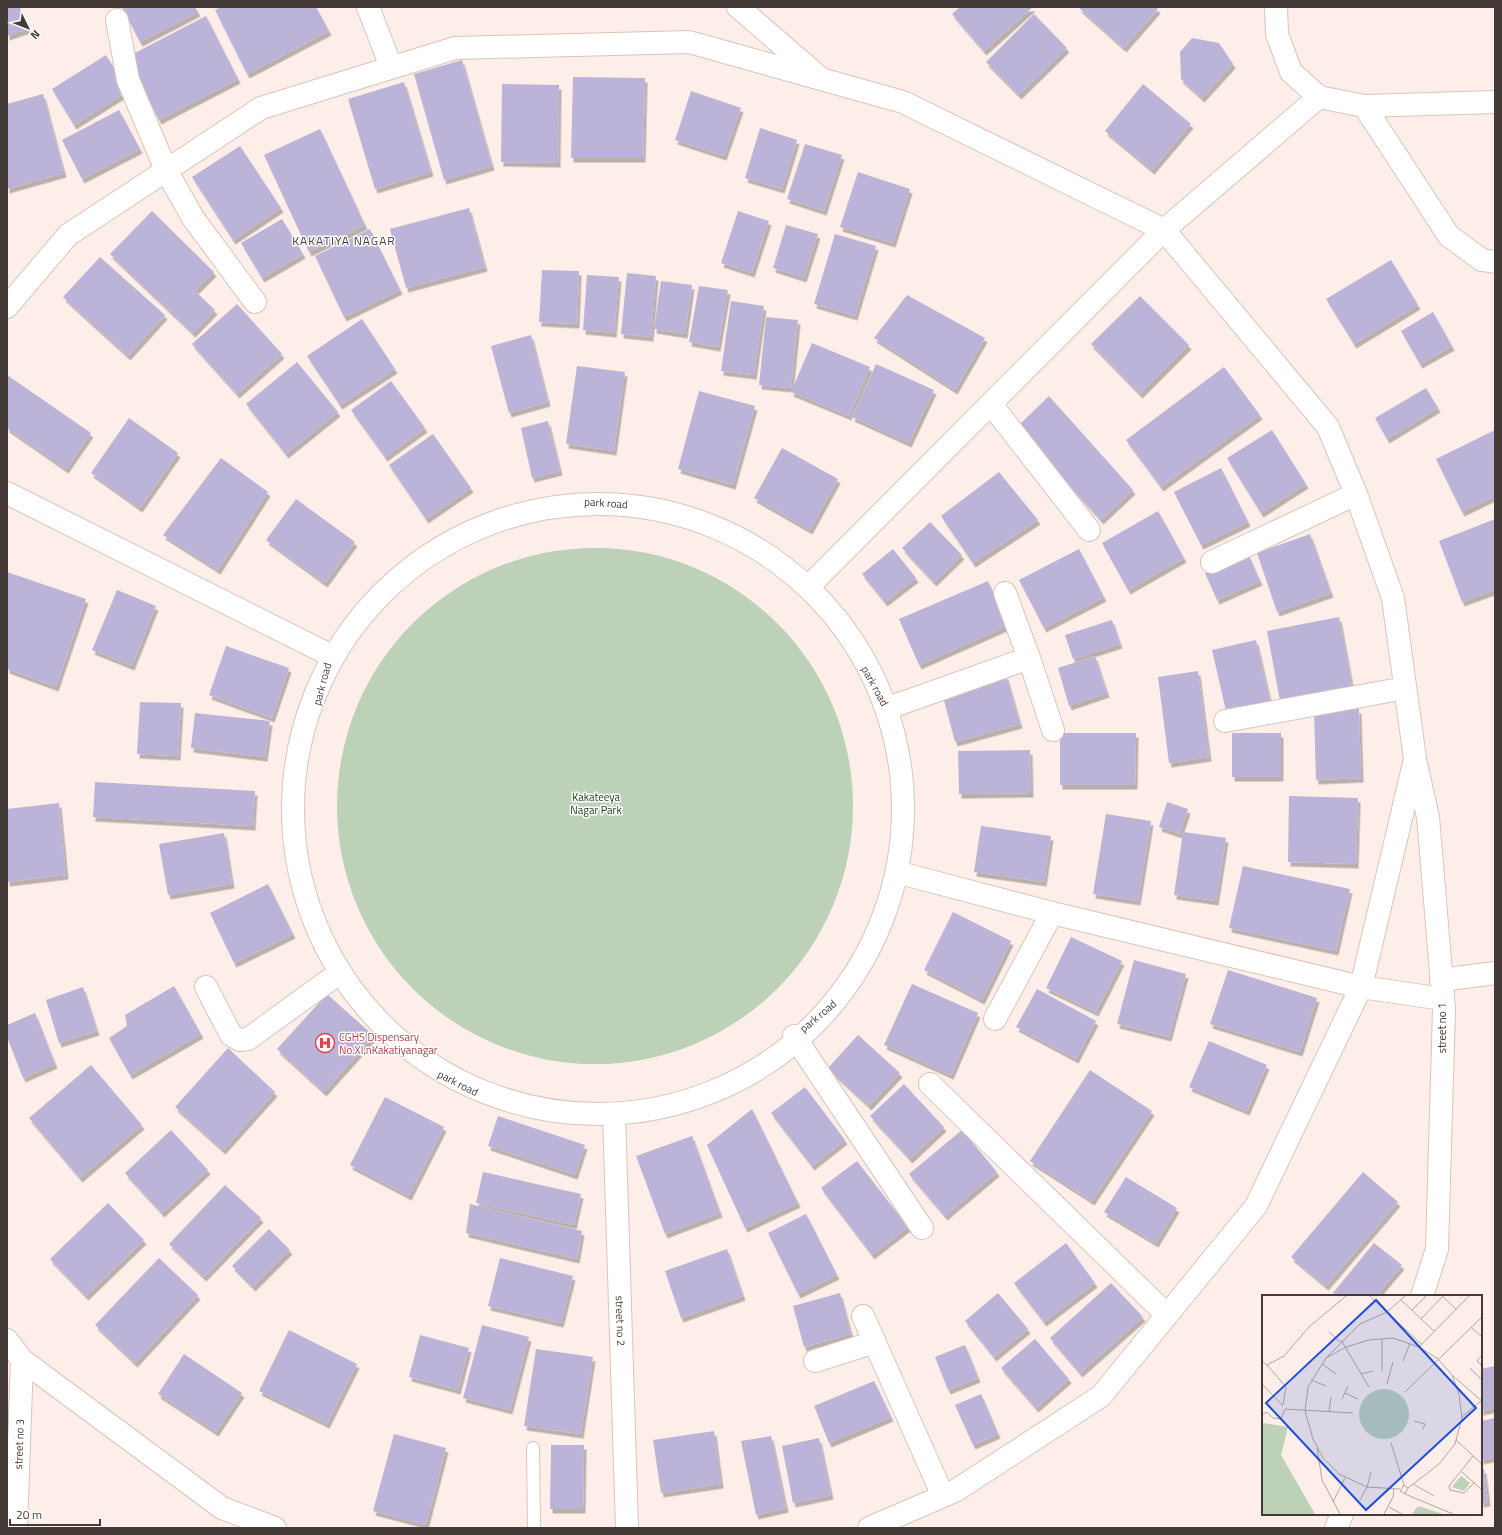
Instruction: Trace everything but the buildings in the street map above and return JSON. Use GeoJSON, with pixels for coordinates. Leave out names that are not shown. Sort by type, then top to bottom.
{"type":"FeatureCollection","features":[{"type":"Feature","properties":{"kind":"street"},"geometry":{"type":"LineString","coordinates":[[368,7],[391,68]]}},
{"type":"Feature","properties":{"kind":"street"},"geometry":{"type":"LineString","coordinates":[[738,7],[824,80]]}},
{"type":"Feature","properties":{"kind":"street"},"geometry":{"type":"LineString","coordinates":[[1276,7],[1277,34],[1292,72],[1320,98],[1364,106],[1495,102]]}},
{"type":"Feature","properties":{"kind":"street"},"geometry":{"type":"LineString","coordinates":[[117,20],[128,80],[166,170],[193,218],[255,302]]}},
{"type":"Feature","properties":{"kind":"street"},"geometry":{"type":"LineString","coordinates":[[7,307],[68,235],[261,108],[455,48],[689,42],[903,102],[1164,230]]}},
{"type":"Feature","properties":{"kind":"street"},"geometry":{"type":"LineString","coordinates":[[814,581],[1164,230],[1320,98]]}},
{"type":"Feature","properties":{"kind":"street"},"geometry":{"type":"LineString","coordinates":[[1364,106],[1449,236],[1482,260],[1495,262]]}},
{"type":"Feature","properties":{"kind":"street","name":"street no 1"},"geometry":{"type":"LineString","coordinates":[[1164,230],[1328,427],[1356,494],[1393,598],[1415,759],[1428,817],[1442,990],[1438,1249],[1422,1295]]}},
{"type":"Feature","properties":{"kind":"street"},"geometry":{"type":"LineString","coordinates":[[991,404],[1089,530]]}},
{"type":"Feature","properties":{"kind":"street"},"geometry":{"type":"LineString","coordinates":[[7,493],[330,655]]}},
{"type":"Feature","properties":{"kind":"street"},"geometry":{"type":"LineString","coordinates":[[1212,562],[1356,494]]}},
{"type":"Feature","properties":{"kind":"street","name":"park road"},"geometry":{"type":"LineString","coordinates":[[585,499],[686,511],[814,581],[888,708],[905,830],[900,873],[878,934],[838,1001],[732,1085],[614,1115],[491,1099],[436,1073],[335,976],[295,872],[288,809],[330,655],[433,547],[585,499]]}},
{"type":"Feature","properties":{"kind":"street"},"geometry":{"type":"LineString","coordinates":[[1005,593],[1030,658],[1053,730]]}},
{"type":"Feature","properties":{"kind":"street"},"geometry":{"type":"LineString","coordinates":[[888,708],[1030,658]]}},
{"type":"Feature","properties":{"kind":"street"},"geometry":{"type":"LineString","coordinates":[[1225,721],[1405,688]]}},
{"type":"Feature","properties":{"kind":"street"},"geometry":{"type":"LineString","coordinates":[[869,1528],[955,1491],[1101,1396],[1256,1206],[1361,987],[1415,759]]}},
{"type":"Feature","properties":{"kind":"street"},"geometry":{"type":"LineString","coordinates":[[900,873],[1052,913],[1361,987],[1442,990],[1495,973]]}},
{"type":"Feature","properties":{"kind":"street"},"geometry":{"type":"LineString","coordinates":[[995,1019],[1052,913]]}},
{"type":"Feature","properties":{"kind":"street"},"geometry":{"type":"LineString","coordinates":[[206,987],[231,1035],[240,1040],[248,1039],[335,976]]}},
{"type":"Feature","properties":{"kind":"street"},"geometry":{"type":"LineString","coordinates":[[794,1036],[922,1228]]}},
{"type":"Feature","properties":{"kind":"street"},"geometry":{"type":"LineString","coordinates":[[930,1084],[1167,1315]]}},
{"type":"Feature","properties":{"kind":"street","name":"street no 2"},"geometry":{"type":"LineString","coordinates":[[614,1115],[627,1528]]}},
{"type":"Feature","properties":{"kind":"street"},"geometry":{"type":"LineString","coordinates":[[863,1316],[943,1496]]}},
{"type":"Feature","properties":{"kind":"street"},"geometry":{"type":"LineString","coordinates":[[7,1340],[22,1360],[222,1508],[275,1528]]}},
{"type":"Feature","properties":{"kind":"street"},"geometry":{"type":"LineString","coordinates":[[815,1361],[875,1342]]}},
{"type":"Feature","properties":{"kind":"street","name":"street no 3"},"geometry":{"type":"LineString","coordinates":[[16,1528],[22,1360]]}},
{"type":"Feature","properties":{"kind":"street"},"geometry":{"type":"LineString","coordinates":[[1336,1528],[1342,1515]]}},
{"type":"Feature","properties":{"kind":"lane"},"geometry":{"type":"LineString","coordinates":[[533,1448],[534,1528]]}},
{"type":"Feature","properties":{"kind":"green space","name":"Kakateeya Nagar Park"},"geometry":{"type":"Polygon","coordinates":[[[595,548],[620,549],[645,553],[670,559],[694,568],[717,579],[738,592],[759,607],[777,624],[794,642],[809,663],[822,684],[833,707],[842,731],[848,756],[852,781],[852,831],[848,856],[842,881],[833,905],[822,928],[809,949],[794,970],[777,988],[759,1005],[738,1020],[717,1033],[694,1044],[670,1053],[645,1059],[620,1063],[595,1064],[570,1063],[545,1059],[520,1053],[496,1044],[473,1033],[452,1020],[431,1005],[413,988],[396,970],[381,949],[368,928],[357,905],[348,881],[342,856],[338,831],[337,806],[338,781],[342,756],[348,731],[357,707],[368,684],[381,663],[396,642],[413,624],[431,607],[452,592],[473,579],[496,568],[520,559],[545,553],[570,549],[595,548]]]}},
{"type":"Feature","properties":{"kind":"place","name":"CGHS Dispensary No.XI,nKakatiyanagar"},"geometry":{"type":"Point","coordinates":[325,1043]}},
{"type":"Feature","properties":{"kind":"district","name":"KAKATIYA NAGAR"},"geometry":{"type":"Point","coordinates":[344,240]}}]}
